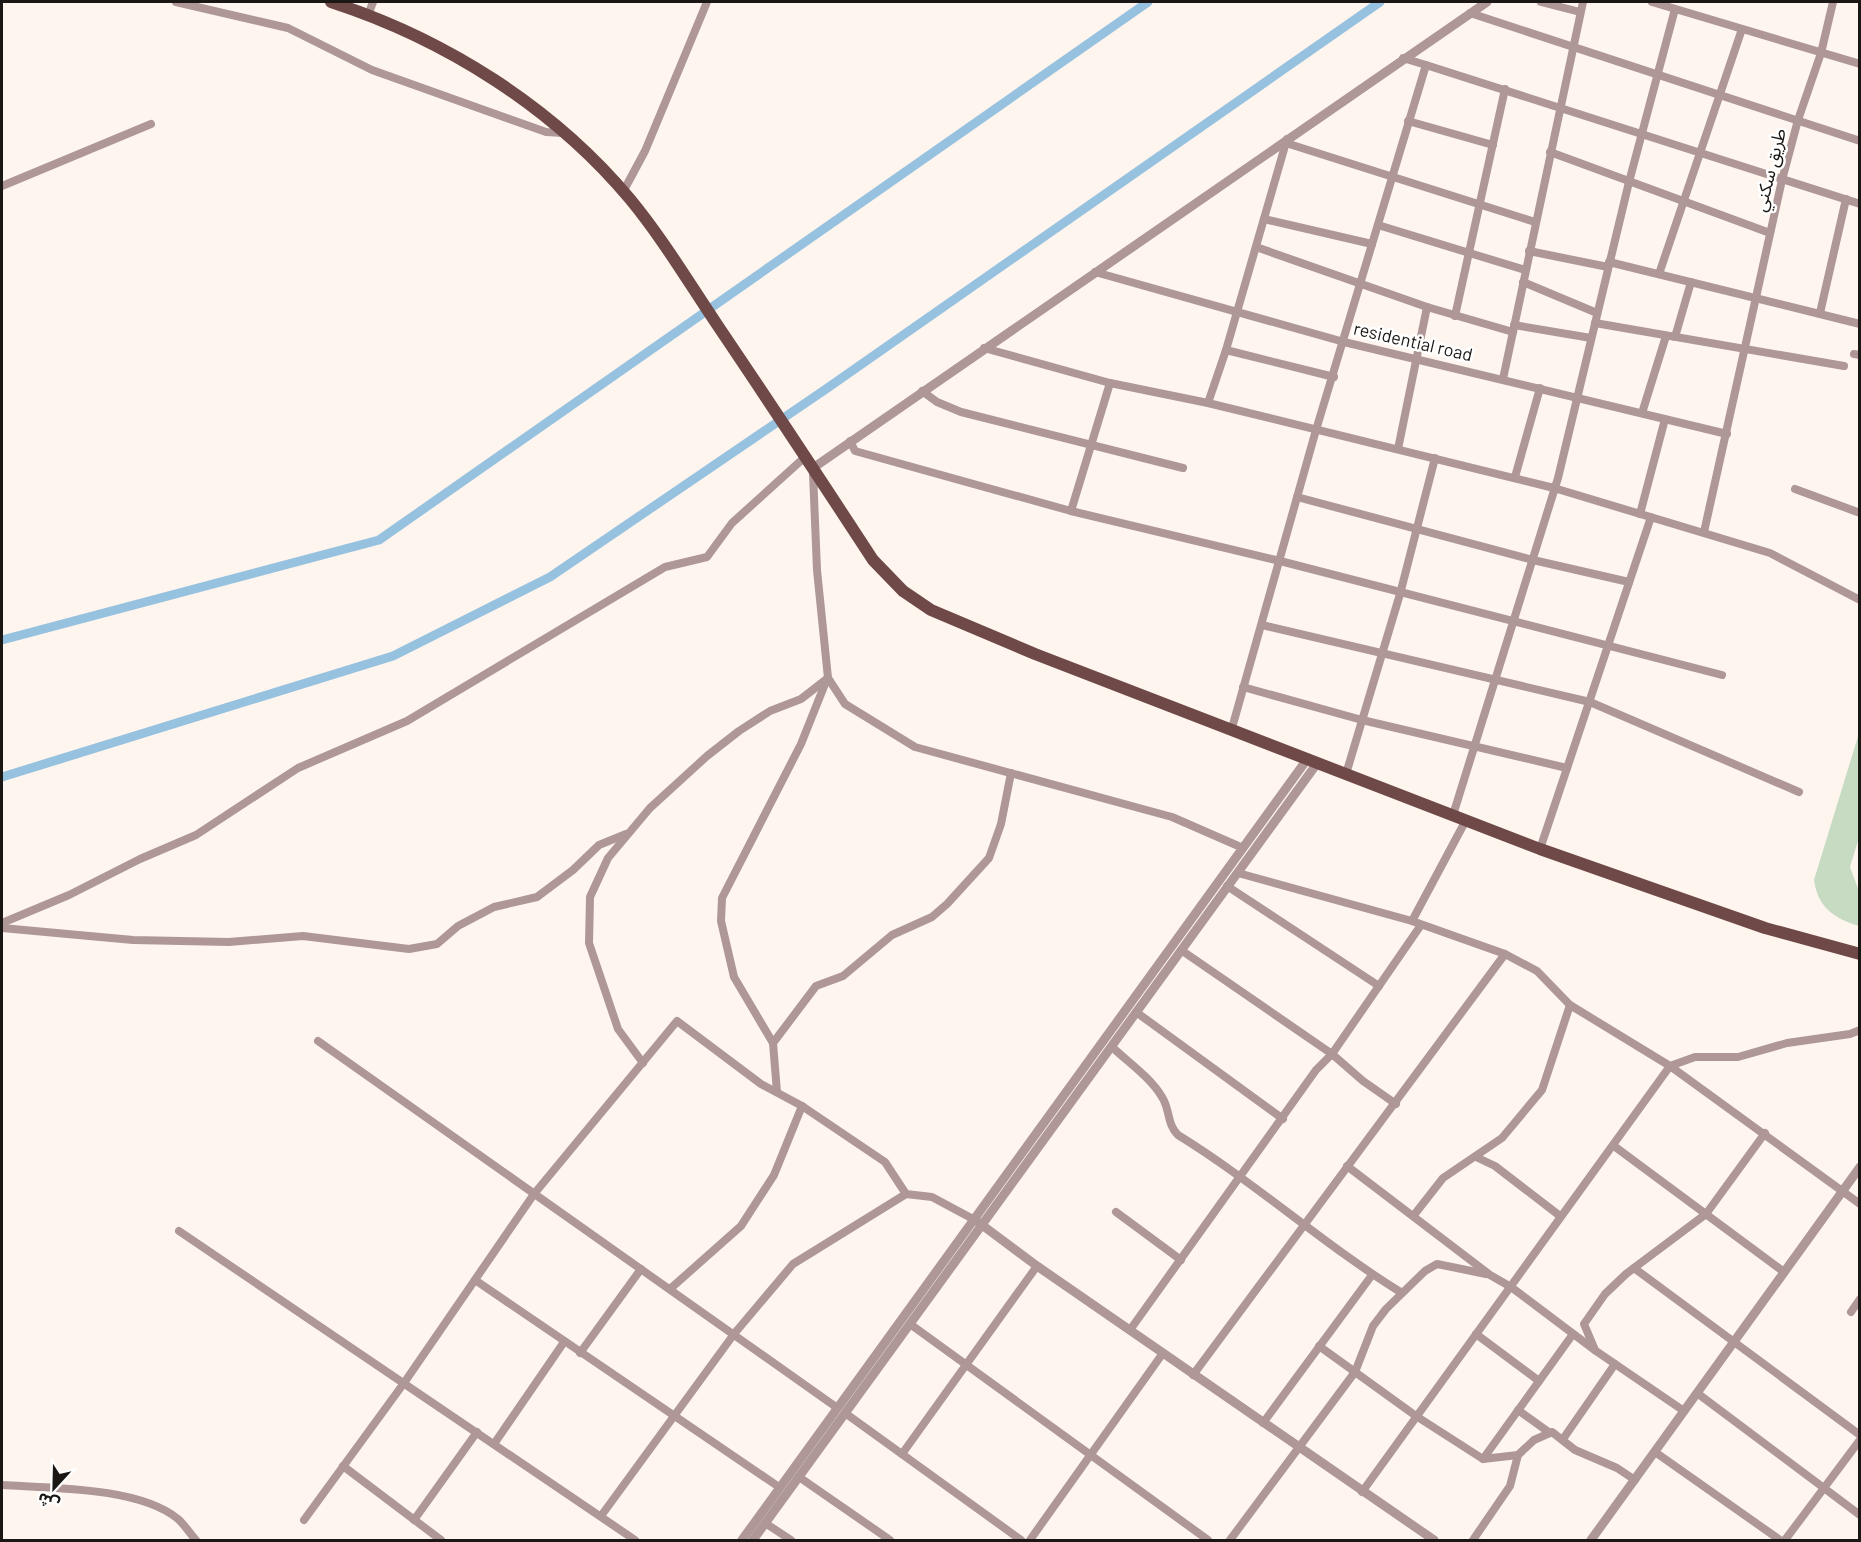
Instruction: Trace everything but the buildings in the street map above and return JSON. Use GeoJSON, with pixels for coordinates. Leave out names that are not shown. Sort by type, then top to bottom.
{"type":"FeatureCollection","features":[{"type":"Feature","properties":{"kind":"main road"},"geometry":{"type":"LineString","coordinates":[[331,2],[368,15],[452,54],[525,102],[563,133],[623,192],[655,231],[873,560],[903,591],[932,610],[1035,654],[1232,728],[1540,849],[1765,928],[1860,954]]}},
{"type":"Feature","properties":{"kind":"street"},"geometry":{"type":"LineString","coordinates":[[176,2],[288,28],[372,70],[546,132],[563,133]]}},
{"type":"Feature","properties":{"kind":"street"},"geometry":{"type":"LineString","coordinates":[[368,15],[373,2]]}},
{"type":"Feature","properties":{"kind":"street"},"geometry":{"type":"LineString","coordinates":[[623,192],[645,151],[707,2]]}},
{"type":"Feature","properties":{"kind":"street"},"geometry":{"type":"LineString","coordinates":[[1243,848],[1172,817],[915,747],[845,704],[828,678],[817,570],[813,468],[1487,2]]}},
{"type":"Feature","properties":{"kind":"street"},"geometry":{"type":"LineString","coordinates":[[1540,2],[1580,12]]}},
{"type":"Feature","properties":{"kind":"street"},"geometry":{"type":"LineString","coordinates":[[1503,379],[1572,45],[1583,2]]}},
{"type":"Feature","properties":{"kind":"street"},"geometry":{"type":"LineString","coordinates":[[1652,2],[1860,64]]}},
{"type":"Feature","properties":{"kind":"street","name":"طريق سكني"},"geometry":{"type":"LineString","coordinates":[[1704,532],[1728,434],[1782,180],[1798,120],[1821,53],[1833,2]]}},
{"type":"Feature","properties":{"kind":"street"},"geometry":{"type":"LineString","coordinates":[[1453,815],[1497,681],[1554,488],[1641,133],[1675,9]]}},
{"type":"Feature","properties":{"kind":"street"},"geometry":{"type":"LineString","coordinates":[[1470,13],[1860,141]]}},
{"type":"Feature","properties":{"kind":"street"},"geometry":{"type":"LineString","coordinates":[[1659,274],[1742,29]]}},
{"type":"Feature","properties":{"kind":"street"},"geometry":{"type":"LineString","coordinates":[[1403,58],[1561,106],[1860,204]]}},
{"type":"Feature","properties":{"kind":"street"},"geometry":{"type":"LineString","coordinates":[[1232,728],[1316,430],[1334,377],[1426,65]]}},
{"type":"Feature","properties":{"kind":"street"},"geometry":{"type":"LineString","coordinates":[[1455,316],[1471,254],[1505,89]]}},
{"type":"Feature","properties":{"kind":"street"},"geometry":{"type":"LineString","coordinates":[[1408,121],[1493,145]]}},
{"type":"Feature","properties":{"kind":"street"},"geometry":{"type":"LineString","coordinates":[[2,186],[151,124]]}},
{"type":"Feature","properties":{"kind":"street"},"geometry":{"type":"LineString","coordinates":[[1286,141],[1535,222]]}},
{"type":"Feature","properties":{"kind":"street"},"geometry":{"type":"LineString","coordinates":[[1208,403],[1238,311],[1286,141]]}},
{"type":"Feature","properties":{"kind":"street"},"geometry":{"type":"LineString","coordinates":[[1550,152],[1683,203],[1770,233]]}},
{"type":"Feature","properties":{"kind":"street"},"geometry":{"type":"LineString","coordinates":[[1820,313],[1846,199]]}},
{"type":"Feature","properties":{"kind":"street"},"geometry":{"type":"LineString","coordinates":[[1264,219],[1372,244]]}},
{"type":"Feature","properties":{"kind":"street"},"geometry":{"type":"LineString","coordinates":[[1378,225],[1525,270]]}},
{"type":"Feature","properties":{"kind":"street"},"geometry":{"type":"LineString","coordinates":[[1256,247],[1455,316],[1513,329],[1591,338]]}},
{"type":"Feature","properties":{"kind":"street"},"geometry":{"type":"LineString","coordinates":[[1529,251],[1659,274],[1860,324]]}},
{"type":"Feature","properties":{"kind":"street","name":"residential road"},"geometry":{"type":"LineString","coordinates":[[1095,272],[1344,342],[1728,434]]}},
{"type":"Feature","properties":{"kind":"street"},"geometry":{"type":"LineString","coordinates":[[1523,282],[1597,313]]}},
{"type":"Feature","properties":{"kind":"street"},"geometry":{"type":"LineString","coordinates":[[1675,337],[1691,282]]}},
{"type":"Feature","properties":{"kind":"street"},"geometry":{"type":"LineString","coordinates":[[1398,449],[1427,307]]}},
{"type":"Feature","properties":{"kind":"street"},"geometry":{"type":"LineString","coordinates":[[1595,323],[1844,366]]}},
{"type":"Feature","properties":{"kind":"street"},"geometry":{"type":"LineString","coordinates":[[1642,412],[1666,336]]}},
{"type":"Feature","properties":{"kind":"street"},"geometry":{"type":"LineString","coordinates":[[984,348],[1110,383],[1208,403],[1554,488],[1770,553],[1860,600]]}},
{"type":"Feature","properties":{"kind":"street"},"geometry":{"type":"LineString","coordinates":[[1226,350],[1334,377]]}},
{"type":"Feature","properties":{"kind":"street"},"geometry":{"type":"LineString","coordinates":[[1071,511],[1110,383]]}},
{"type":"Feature","properties":{"kind":"street"},"geometry":{"type":"LineString","coordinates":[[1515,477],[1539,388]]}},
{"type":"Feature","properties":{"kind":"street"},"geometry":{"type":"LineString","coordinates":[[922,391],[937,402],[961,412],[1183,468]]}},
{"type":"Feature","properties":{"kind":"street"},"geometry":{"type":"LineString","coordinates":[[1640,514],[1665,418]]}},
{"type":"Feature","properties":{"kind":"street"},"geometry":{"type":"LineString","coordinates":[[850,441],[855,452],[1071,511],[1280,561],[1400,594],[1722,675]]}},
{"type":"Feature","properties":{"kind":"street"},"geometry":{"type":"LineString","coordinates":[[2,923],[69,895],[160,850],[196,835],[298,768],[407,721],[665,567],[707,557],[732,523],[805,457]]}},
{"type":"Feature","properties":{"kind":"street"},"geometry":{"type":"LineString","coordinates":[[1346,774],[1400,594],[1435,458]]}},
{"type":"Feature","properties":{"kind":"street"},"geometry":{"type":"LineString","coordinates":[[1796,489],[1860,513]]}},
{"type":"Feature","properties":{"kind":"street"},"geometry":{"type":"LineString","coordinates":[[1297,497],[1533,560],[1629,582]]}},
{"type":"Feature","properties":{"kind":"street"},"geometry":{"type":"LineString","coordinates":[[1540,849],[1651,517]]}},
{"type":"Feature","properties":{"kind":"street"},"geometry":{"type":"LineString","coordinates":[[1262,625],[1590,702],[1799,792]]}},
{"type":"Feature","properties":{"kind":"street"},"geometry":{"type":"LineString","coordinates":[[643,1063],[618,1029],[589,943],[590,897],[608,858],[626,834],[679,780],[739,731],[770,711],[801,699],[828,678]]}},
{"type":"Feature","properties":{"kind":"street"},"geometry":{"type":"LineString","coordinates":[[777,1092],[773,1043],[734,977],[721,921],[722,898],[801,744],[828,678]]}},
{"type":"Feature","properties":{"kind":"street"},"geometry":{"type":"LineString","coordinates":[[1243,687],[1362,720],[1568,768]]}},
{"type":"Feature","properties":{"kind":"street"},"geometry":{"type":"LineString","coordinates":[[742,1540],[836,1407],[1119,1022],[1243,848],[1313,760]]}},
{"type":"Feature","properties":{"kind":"street"},"geometry":{"type":"LineString","coordinates":[[753,1540],[1238,873],[1313,760]]}},
{"type":"Feature","properties":{"kind":"street"},"geometry":{"type":"LineString","coordinates":[[773,1043],[816,986],[843,976],[892,936],[932,917],[989,858],[1004,814],[1011,773]]}},
{"type":"Feature","properties":{"kind":"street"},"geometry":{"type":"LineString","coordinates":[[1412,921],[1466,820]]}},
{"type":"Feature","properties":{"kind":"street"},"geometry":{"type":"LineString","coordinates":[[2,928],[133,940],[229,942],[303,936],[409,948],[437,944],[458,926],[494,907],[537,897],[573,870],[599,846],[626,834]]}},
{"type":"Feature","properties":{"kind":"street"},"geometry":{"type":"LineString","coordinates":[[1238,873],[1412,921],[1505,954],[1537,971],[1570,1005],[1670,1066],[1860,1204]]}},
{"type":"Feature","properties":{"kind":"street"},"geometry":{"type":"LineString","coordinates":[[1227,886],[1379,986]]}},
{"type":"Feature","properties":{"kind":"street"},"geometry":{"type":"LineString","coordinates":[[1130,1330],[1316,1070],[1332,1054],[1421,925]]}},
{"type":"Feature","properties":{"kind":"street"},"geometry":{"type":"LineString","coordinates":[[1180,950],[1332,1054],[1363,1081],[1396,1104]]}},
{"type":"Feature","properties":{"kind":"street"},"geometry":{"type":"LineString","coordinates":[[1193,1375],[1505,954]]}},
{"type":"Feature","properties":{"kind":"street"},"geometry":{"type":"LineString","coordinates":[[1414,1215],[1443,1178],[1502,1138],[1542,1090],[1570,1005]]}},
{"type":"Feature","properties":{"kind":"street"},"geometry":{"type":"LineString","coordinates":[[1136,1012],[1282,1119]]}},
{"type":"Feature","properties":{"kind":"street"},"geometry":{"type":"LineString","coordinates":[[304,1520],[404,1383],[534,1194],[677,1021],[761,1084],[802,1106],[885,1162],[906,1194]]}},
{"type":"Feature","properties":{"kind":"street"},"geometry":{"type":"LineString","coordinates":[[1362,1492],[1670,1066],[1695,1057],[1738,1057],[1787,1043],[1850,1034],[1860,1030]]}},
{"type":"Feature","properties":{"kind":"street"},"geometry":{"type":"LineString","coordinates":[[318,1041],[836,1407]]}},
{"type":"Feature","properties":{"kind":"street"},"geometry":{"type":"LineString","coordinates":[[1112,1047],[1160,1094],[1175,1133],[1240,1176],[1372,1275],[1401,1293]]}},
{"type":"Feature","properties":{"kind":"street"},"geometry":{"type":"LineString","coordinates":[[670,1289],[741,1226],[774,1175],[802,1106]]}},
{"type":"Feature","properties":{"kind":"street"},"geometry":{"type":"LineString","coordinates":[[1596,1351],[1584,1323],[1605,1294],[1634,1268],[1706,1214],[1765,1133]]}},
{"type":"Feature","properties":{"kind":"street"},"geometry":{"type":"LineString","coordinates":[[1614,1146],[1784,1272]]}},
{"type":"Feature","properties":{"kind":"street"},"geometry":{"type":"LineString","coordinates":[[1476,1156],[1495,1166],[1560,1216]]}},
{"type":"Feature","properties":{"kind":"street"},"geometry":{"type":"LineString","coordinates":[[1347,1166],[1490,1275],[1511,1287],[1596,1351],[1684,1411]]}},
{"type":"Feature","properties":{"kind":"street"},"geometry":{"type":"LineString","coordinates":[[1591,1540],[1860,1167]]}},
{"type":"Feature","properties":{"kind":"street"},"geometry":{"type":"LineString","coordinates":[[601,1516],[734,1334],[793,1264],[906,1194],[932,1197],[983,1224],[1037,1266],[1434,1540]]}},
{"type":"Feature","properties":{"kind":"street"},"geometry":{"type":"LineString","coordinates":[[1116,1212],[1182,1260]]}},
{"type":"Feature","properties":{"kind":"street"},"geometry":{"type":"LineString","coordinates":[[179,1231],[635,1540]]}},
{"type":"Feature","properties":{"kind":"street"},"geometry":{"type":"LineString","coordinates":[[1230,1540],[1300,1449],[1355,1372],[1373,1326],[1401,1293],[1437,1264],[1490,1275]]}},
{"type":"Feature","properties":{"kind":"street"},"geometry":{"type":"LineString","coordinates":[[902,1454],[1037,1266]]}},
{"type":"Feature","properties":{"kind":"street"},"geometry":{"type":"LineString","coordinates":[[1634,1268],[1860,1435]]}},
{"type":"Feature","properties":{"kind":"street"},"geometry":{"type":"LineString","coordinates":[[580,1353],[641,1269]]}},
{"type":"Feature","properties":{"kind":"street"},"geometry":{"type":"LineString","coordinates":[[1263,1423],[1372,1275]]}},
{"type":"Feature","properties":{"kind":"street"},"geometry":{"type":"LineString","coordinates":[[475,1280],[779,1487]]}},
{"type":"Feature","properties":{"kind":"street"},"geometry":{"type":"LineString","coordinates":[[1851,1312],[1860,1299]]}},
{"type":"Feature","properties":{"kind":"street"},"geometry":{"type":"LineString","coordinates":[[910,1324],[1209,1540]]}},
{"type":"Feature","properties":{"kind":"street"},"geometry":{"type":"LineString","coordinates":[[1476,1334],[1539,1381]]}},
{"type":"Feature","properties":{"kind":"street"},"geometry":{"type":"LineString","coordinates":[[1483,1459],[1573,1334]]}},
{"type":"Feature","properties":{"kind":"street"},"geometry":{"type":"LineString","coordinates":[[494,1444],[564,1342]]}},
{"type":"Feature","properties":{"kind":"street"},"geometry":{"type":"LineString","coordinates":[[1319,1346],[1416,1416],[1483,1459],[1518,1455]]}},
{"type":"Feature","properties":{"kind":"street"},"geometry":{"type":"LineString","coordinates":[[1030,1540],[1163,1353]]}},
{"type":"Feature","properties":{"kind":"street"},"geometry":{"type":"LineString","coordinates":[[1563,1439],[1615,1364]]}},
{"type":"Feature","properties":{"kind":"street"},"geometry":{"type":"LineString","coordinates":[[1697,1393],[1860,1515]]}},
{"type":"Feature","properties":{"kind":"street"},"geometry":{"type":"LineString","coordinates":[[1518,1410],[1550,1433],[1563,1439],[1575,1450],[1617,1468],[1635,1480]]}},
{"type":"Feature","properties":{"kind":"street"},"geometry":{"type":"LineString","coordinates":[[845,1413],[1021,1540]]}},
{"type":"Feature","properties":{"kind":"street"},"geometry":{"type":"LineString","coordinates":[[414,1520],[477,1432]]}},
{"type":"Feature","properties":{"kind":"street"},"geometry":{"type":"LineString","coordinates":[[1473,1540],[1510,1486],[1518,1455],[1534,1440],[1550,1433]]}},
{"type":"Feature","properties":{"kind":"street"},"geometry":{"type":"LineString","coordinates":[[1785,1540],[1860,1440]]}},
{"type":"Feature","properties":{"kind":"street"},"geometry":{"type":"LineString","coordinates":[[1655,1452],[1780,1540]]}},
{"type":"Feature","properties":{"kind":"street"},"geometry":{"type":"LineString","coordinates":[[343,1466],[441,1540]]}},
{"type":"Feature","properties":{"kind":"street"},"geometry":{"type":"LineString","coordinates":[[799,1477],[890,1540]]}},
{"type":"Feature","properties":{"kind":"street"},"geometry":{"type":"LineString","coordinates":[[2,1485],[107,1491],[177,1518],[196,1540]]}},
{"type":"Feature","properties":{"kind":"street"},"geometry":{"type":"LineString","coordinates":[[765,1523],[790,1540]]}},
{"type":"Feature","properties":{"kind":"green space"},"geometry":{"type":"Polygon","coordinates":[[[1859,733],[1859,838],[1850,867],[1859,891],[1859,926],[1835,915],[1823,905],[1814,880],[1859,733]]]}},
{"type":"Feature","properties":{"kind":"waterway"},"geometry":{"type":"LineString","coordinates":[[2,640],[379,540],[1148,2]]}},
{"type":"Feature","properties":{"kind":"waterway"},"geometry":{"type":"LineString","coordinates":[[2,777],[393,656],[550,577],[826,389],[1380,2]]}}]}
